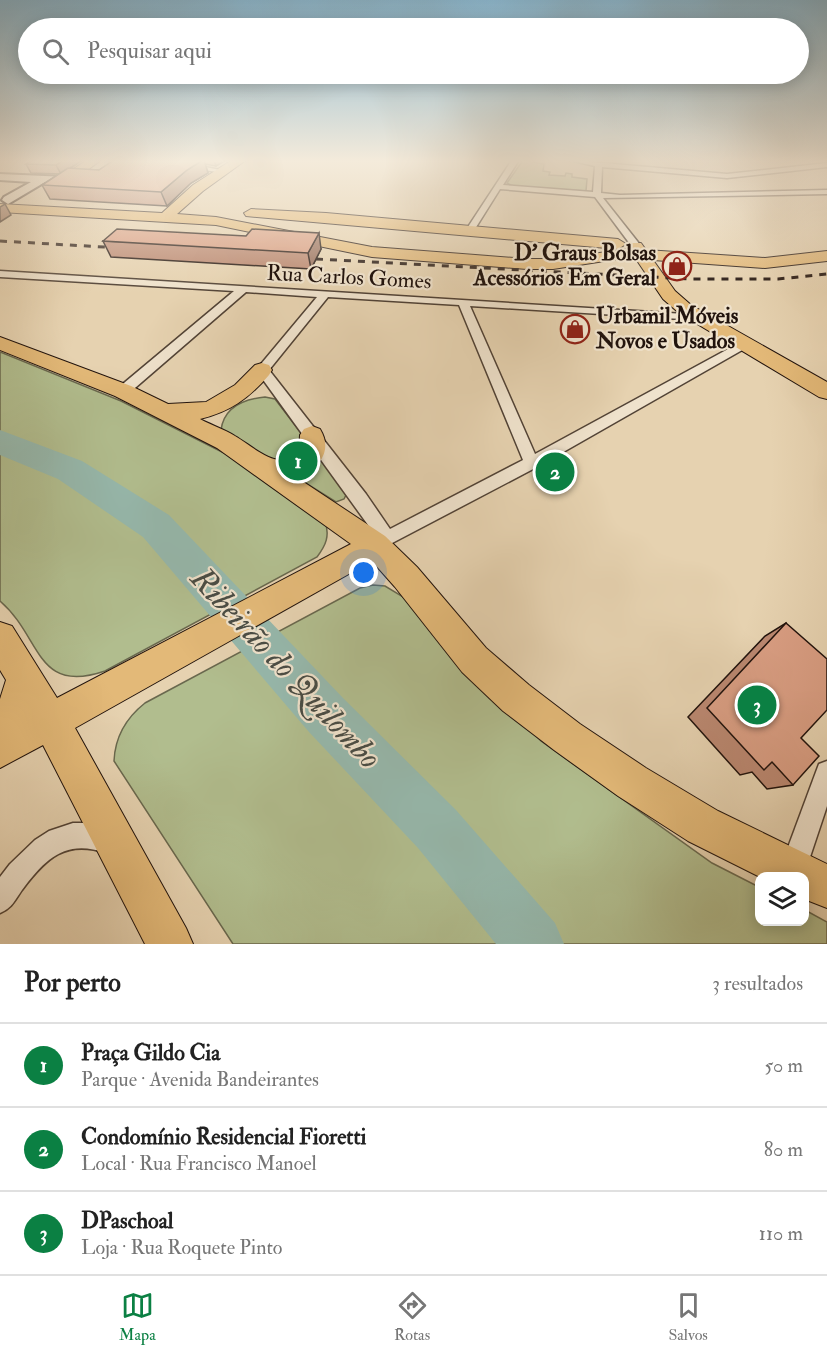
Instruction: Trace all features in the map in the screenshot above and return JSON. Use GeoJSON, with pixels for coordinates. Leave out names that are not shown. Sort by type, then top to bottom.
{"type":"FeatureCollection","features":[{"type":"Feature","properties":{"kind":"main road"},"geometry":{"type":"LineString","coordinates":[[3,204],[170,214],[326,217],[470,230],[765,263],[827,256]]}},
{"type":"Feature","properties":{"kind":"main road"},"geometry":{"type":"LineString","coordinates":[[170,214],[181,204]]}},
{"type":"Feature","properties":{"kind":"main road"},"geometry":{"type":"LineString","coordinates":[[170,214],[278,232],[327,245],[410,256],[553,264],[638,249],[758,257],[827,248]]}},
{"type":"Feature","properties":{"kind":"main road"},"geometry":{"type":"LineString","coordinates":[[638,249],[669,295],[697,317],[827,392]]}},
{"type":"Feature","properties":{"kind":"main road"},"geometry":{"type":"LineString","coordinates":[[0,343],[123,391],[165,410],[226,442],[381,542],[405,577],[474,660],[516,698],[632,782],[703,826],[795,872]]}},
{"type":"Feature","properties":{"kind":"main road"},"geometry":{"type":"LineString","coordinates":[[165,410],[194,413],[219,407],[246,389],[262,370]]}},
{"type":"Feature","properties":{"kind":"main road"},"geometry":{"type":"LineString","coordinates":[[263,468],[291,468],[305,463],[313,452],[312,435]]}},
{"type":"Feature","properties":{"kind":"main road"},"geometry":{"type":"LineString","coordinates":[[0,749],[381,542]]}},
{"type":"Feature","properties":{"kind":"main road"},"geometry":{"type":"LineString","coordinates":[[0,638],[51,722],[170,944]]}},
{"type":"Feature","properties":{"kind":"main road"},"geometry":{"type":"LineString","coordinates":[[0,734],[16,706],[24,677]]}},
{"type":"Feature","properties":{"kind":"street"},"geometry":{"type":"LineString","coordinates":[[470,230],[487,204]]}},
{"type":"Feature","properties":{"kind":"street"},"geometry":{"type":"LineString","coordinates":[[604,204],[638,249]]}},
{"type":"Feature","properties":{"kind":"street","name":"Rua Carlos Gomes"},"geometry":{"type":"LineString","coordinates":[[0,274],[697,317]]}},
{"type":"Feature","properties":{"kind":"street"},"geometry":{"type":"LineString","coordinates":[[123,391],[242,290]]}},
{"type":"Feature","properties":{"kind":"street"},"geometry":{"type":"LineString","coordinates":[[324,295],[262,370],[312,435],[381,542],[531,463],[745,345]]}},
{"type":"Feature","properties":{"kind":"street"},"geometry":{"type":"LineString","coordinates":[[463,303],[531,463]]}},
{"type":"Feature","properties":{"kind":"street"},"geometry":{"type":"LineString","coordinates":[[808,872],[827,772]]}},
{"type":"Feature","properties":{"kind":"street"},"geometry":{"type":"LineString","coordinates":[[0,900],[16,874],[41,850],[65,836],[82,834],[97,837],[116,846]]}},
{"type":"Feature","properties":{"kind":"green space"},"geometry":{"type":"Polygon","coordinates":[[[0,352],[121,401],[230,456],[325,521],[327,536],[323,548],[317,557],[105,671],[82,676],[65,675],[52,669],[42,658],[14,615],[0,601],[0,352]]]}},
{"type":"Feature","properties":{"kind":"green space"},"geometry":{"type":"Polygon","coordinates":[[[265,397],[275,399],[347,493],[344,499],[336,502],[221,430],[226,415],[231,410],[243,402],[265,397]]]}},
{"type":"Feature","properties":{"kind":"green space"},"geometry":{"type":"Polygon","coordinates":[[[373,585],[385,586],[405,598],[541,741],[712,863],[755,885],[755,926],[809,926],[809,912],[827,922],[827,944],[233,944],[114,761],[119,736],[127,721],[145,703],[360,588],[373,585]]]}},
{"type":"Feature","properties":{"kind":"building"},"geometry":{"type":"Polygon","coordinates":[[[117,229],[246,236],[252,229],[319,233],[308,253],[103,241],[117,229]]]}},
{"type":"Feature","properties":{"kind":"building"},"geometry":{"type":"Polygon","coordinates":[[[786,623],[827,659],[827,710],[801,738],[819,756],[793,785],[772,762],[764,770],[707,708],[786,623]]]}},
{"type":"Feature","properties":{"kind":"waterway","name":"Ribeirão do Quilombo"},"geometry":{"type":"LineString","coordinates":[[0,442],[70,470],[156,526],[326,715],[437,829],[534,944]]}},
{"type":"Feature","properties":{"kind":"railway"},"geometry":{"type":"LineString","coordinates":[[0,241],[121,248]]}},
{"type":"Feature","properties":{"kind":"railway"},"geometry":{"type":"LineString","coordinates":[[316,259],[690,279],[778,279],[827,274]]}},
{"type":"Feature","properties":{"kind":"place","name":"D' Graus Bolsas Acessórios Em Geral"},"geometry":{"type":"Point","coordinates":[677,266]}},
{"type":"Feature","properties":{"kind":"place","name":"Urbamil Móveis Novos e Usados"},"geometry":{"type":"Point","coordinates":[575,329]}},
{"type":"Feature","properties":{"kind":"place","name":"Praça Gildo Cia"},"geometry":{"type":"Point","coordinates":[298,461]}},
{"type":"Feature","properties":{"kind":"place","name":"Condomínio Residencial Fioretti"},"geometry":{"type":"Point","coordinates":[555,472]}},
{"type":"Feature","properties":{"kind":"place","name":"DPaschoal"},"geometry":{"type":"Point","coordinates":[757,705]}}]}
